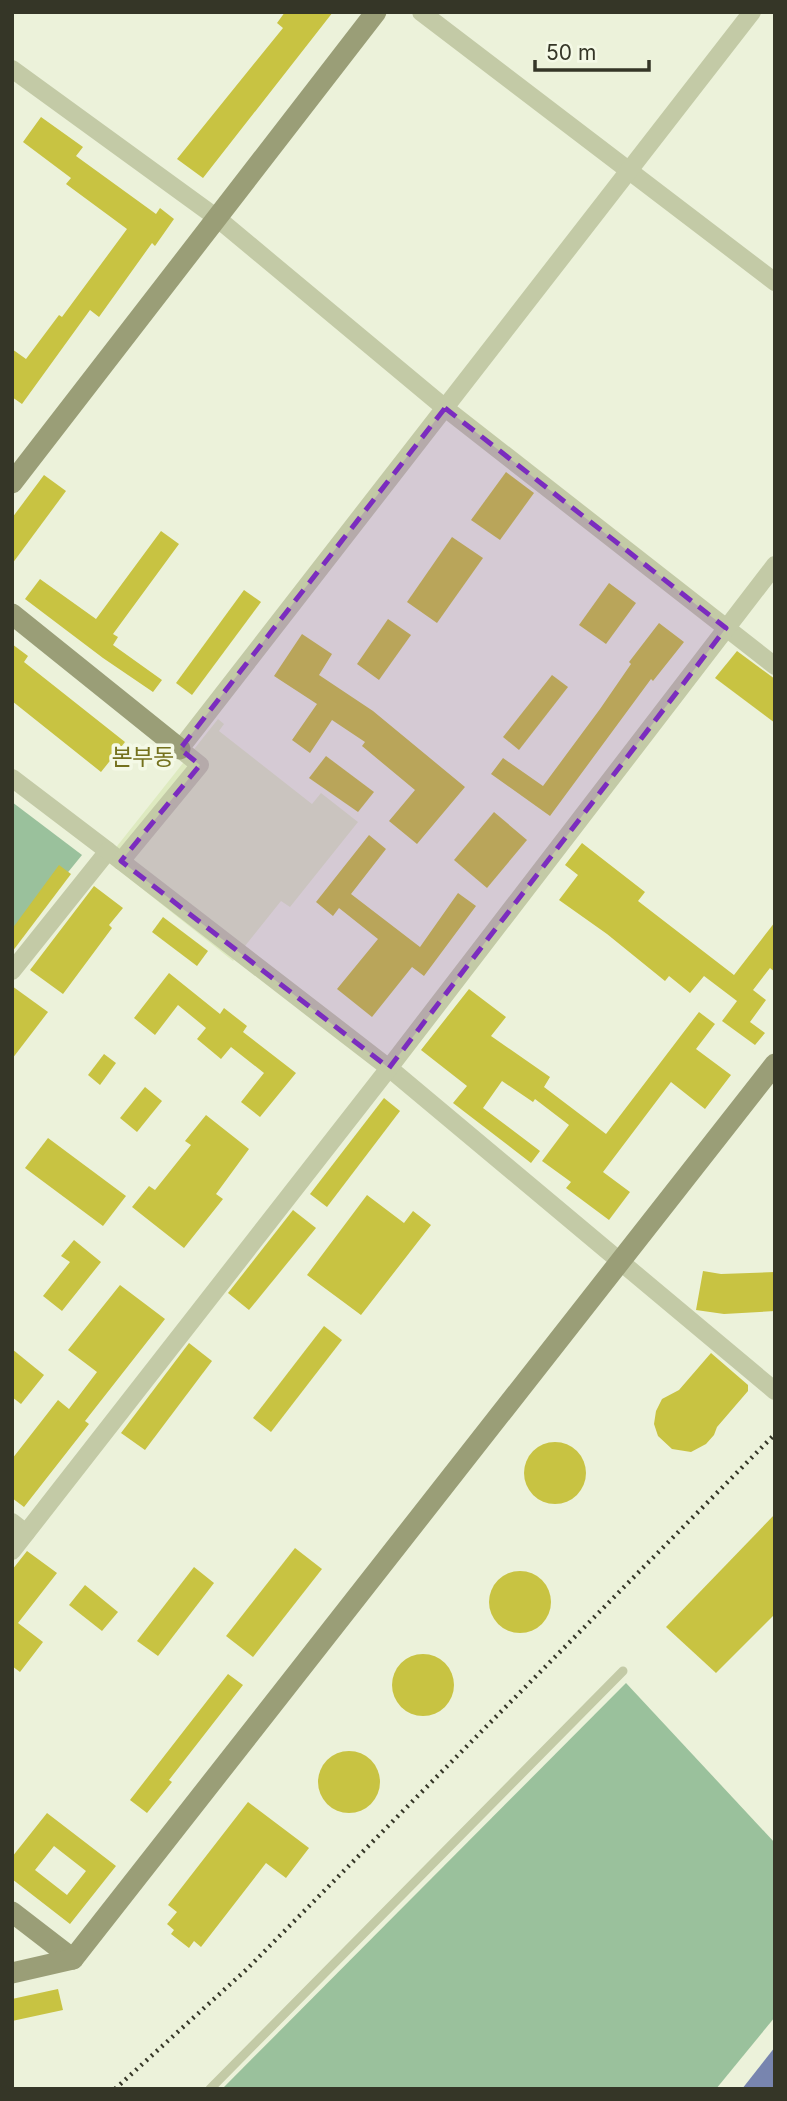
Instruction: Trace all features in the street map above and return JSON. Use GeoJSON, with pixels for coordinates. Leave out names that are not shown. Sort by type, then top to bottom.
{"type":"FeatureCollection","features":[{"type":"Feature","properties":{"kind":"street"},"geometry":{"type":"LineString","coordinates":[[12,483],[376,12]]}},
{"type":"Feature","properties":{"kind":"street"},"geometry":{"type":"LineString","coordinates":[[421,12],[775,282]]}},
{"type":"Feature","properties":{"kind":"street"},"geometry":{"type":"LineString","coordinates":[[180,749],[752,12]]}},
{"type":"Feature","properties":{"kind":"street"},"geometry":{"type":"LineString","coordinates":[[12,69],[217,218],[445,408],[775,666]]}},
{"type":"Feature","properties":{"kind":"street"},"geometry":{"type":"LineString","coordinates":[[12,1551],[19,1527],[389,1068],[775,565]]}},
{"type":"Feature","properties":{"kind":"street"},"geometry":{"type":"LineString","coordinates":[[12,614],[200,765],[114,856],[12,971]]}},
{"type":"Feature","properties":{"kind":"street"},"geometry":{"type":"LineString","coordinates":[[12,778],[389,1068],[775,1391]]}},
{"type":"Feature","properties":{"kind":"street"},"geometry":{"type":"LineString","coordinates":[[12,1973],[73,1959],[775,1064]]}},
{"type":"Feature","properties":{"kind":"street"},"geometry":{"type":"LineString","coordinates":[[12,1912],[73,1959]]}},
{"type":"Feature","properties":{"kind":"lane"},"geometry":{"type":"LineString","coordinates":[[210,2089],[623,1671]]}},
{"type":"Feature","properties":{"kind":"highlighted area"},"geometry":{"type":"Polygon","coordinates":[[[445,408],[726,628],[389,1068],[121,861],[200,765],[180,749],[445,408]]]}},
{"type":"Feature","properties":{"kind":"shaded area"},"geometry":{"type":"Polygon","coordinates":[[[218,719],[224,724],[219,731],[312,804],[321,793],[358,822],[290,907],[281,901],[233,961],[106,860],[218,719]]]}},
{"type":"Feature","properties":{"kind":"shaded area"},"geometry":{"type":"Polygon","coordinates":[[[12,802],[82,855],[12,941],[12,802]]]}},
{"type":"Feature","properties":{"kind":"shaded area"},"geometry":{"type":"Polygon","coordinates":[[[626,1683],[775,1843],[775,2017],[716,2089],[222,2089],[626,1683]]]}},
{"type":"Feature","properties":{"kind":"water"},"geometry":{"type":"Polygon","coordinates":[[[775,2047],[775,2089],[742,2089],[775,2047]]]}},
{"type":"Feature","properties":{"kind":"building"},"geometry":{"type":"Polygon","coordinates":[[[285,12],[333,12],[203,178],[177,159],[283,28],[277,23],[285,12]]]}},
{"type":"Feature","properties":{"kind":"building"},"geometry":{"type":"Polygon","coordinates":[[[41,117],[83,147],[76,156],[156,214],[160,208],[174,219],[155,246],[152,243],[99,317],[90,310],[22,404],[12,397],[12,349],[26,359],[59,315],[62,317],[127,229],[66,184],[71,178],[23,142],[41,117]]]}},
{"type":"Feature","properties":{"kind":"building"},"geometry":{"type":"Polygon","coordinates":[[[506,472],[534,493],[500,540],[471,520],[506,472]]]}},
{"type":"Feature","properties":{"kind":"building"},"geometry":{"type":"Polygon","coordinates":[[[44,475],[66,491],[12,564],[12,518],[44,475]]]}},
{"type":"Feature","properties":{"kind":"building"},"geometry":{"type":"Polygon","coordinates":[[[161,531],[179,544],[113,634],[118,637],[113,645],[162,680],[153,692],[25,599],[40,579],[96,619],[161,531]]]}},
{"type":"Feature","properties":{"kind":"building"},"geometry":{"type":"Polygon","coordinates":[[[452,537],[483,558],[437,623],[407,602],[452,537]]]}},
{"type":"Feature","properties":{"kind":"building"},"geometry":{"type":"Polygon","coordinates":[[[609,583],[636,603],[606,644],[579,625],[609,583]]]}},
{"type":"Feature","properties":{"kind":"building"},"geometry":{"type":"Polygon","coordinates":[[[244,590],[261,602],[192,695],[176,683],[244,590]]]}},
{"type":"Feature","properties":{"kind":"building"},"geometry":{"type":"Polygon","coordinates":[[[388,619],[411,635],[379,680],[357,664],[388,619]]]}},
{"type":"Feature","properties":{"kind":"building"},"geometry":{"type":"Polygon","coordinates":[[[659,623],[684,642],[653,681],[651,679],[550,816],[491,774],[503,758],[543,786],[659,623]]]}},
{"type":"Feature","properties":{"kind":"building"},"geometry":{"type":"Polygon","coordinates":[[[302,634],[332,654],[319,675],[373,711],[465,787],[417,844],[389,821],[415,790],[362,746],[365,742],[332,720],[310,753],[292,740],[317,704],[274,676],[302,634]]]}},
{"type":"Feature","properties":{"kind":"building"},"geometry":{"type":"Polygon","coordinates":[[[12,644],[28,656],[24,662],[125,742],[101,772],[12,701],[12,644]]]}},
{"type":"Feature","properties":{"kind":"building"},"geometry":{"type":"Polygon","coordinates":[[[737,651],[775,679],[775,723],[715,678],[737,651]]]}},
{"type":"Feature","properties":{"kind":"building"},"geometry":{"type":"Polygon","coordinates":[[[552,675],[568,687],[519,750],[503,737],[552,675]]]}},
{"type":"Feature","properties":{"kind":"building"},"geometry":{"type":"Polygon","coordinates":[[[326,756],[374,792],[358,812],[309,778],[326,756]]]}},
{"type":"Feature","properties":{"kind":"building"},"geometry":{"type":"Polygon","coordinates":[[[494,812],[527,840],[487,888],[454,860],[494,812]]]}},
{"type":"Feature","properties":{"kind":"building"},"geometry":{"type":"Polygon","coordinates":[[[369,835],[386,849],[351,894],[420,947],[458,893],[476,906],[424,976],[412,967],[372,1017],[337,989],[378,939],[339,908],[333,916],[316,902],[369,835]]]}},
{"type":"Feature","properties":{"kind":"building"},"geometry":{"type":"Polygon","coordinates":[[[582,843],[645,892],[638,901],[734,975],[775,922],[775,972],[770,968],[753,990],[766,1000],[750,1022],[765,1033],[755,1045],[722,1021],[737,1001],[704,976],[690,993],[669,976],[665,981],[607,934],[559,900],[578,875],[565,865],[582,843]]]}},
{"type":"Feature","properties":{"kind":"building"},"geometry":{"type":"Polygon","coordinates":[[[59,865],[71,874],[12,952],[12,929],[59,865]]]}},
{"type":"Feature","properties":{"kind":"building"},"geometry":{"type":"Polygon","coordinates":[[[94,886],[123,908],[109,925],[112,928],[63,994],[30,970],[94,886]]]}},
{"type":"Feature","properties":{"kind":"building"},"geometry":{"type":"Polygon","coordinates":[[[163,917],[208,951],[197,966],[152,932],[163,917]]]}},
{"type":"Feature","properties":{"kind":"building"},"geometry":{"type":"Polygon","coordinates":[[[169,973],[220,1014],[224,1008],[247,1026],[243,1032],[296,1073],[260,1117],[241,1102],[264,1073],[231,1047],[221,1059],[197,1039],[206,1028],[178,1005],[155,1035],[134,1018],[169,973]]]}},
{"type":"Feature","properties":{"kind":"building"},"geometry":{"type":"Polygon","coordinates":[[[12,986],[48,1012],[12,1059],[12,986]]]}},
{"type":"Feature","properties":{"kind":"building"},"geometry":{"type":"Polygon","coordinates":[[[469,989],[506,1017],[491,1036],[550,1077],[544,1087],[606,1134],[699,1012],[715,1024],[696,1049],[731,1075],[705,1109],[671,1082],[603,1172],[630,1192],[609,1220],[566,1188],[571,1182],[542,1161],[569,1125],[535,1099],[533,1102],[502,1081],[483,1108],[540,1151],[531,1163],[453,1103],[467,1086],[421,1050],[469,989]]]}},
{"type":"Feature","properties":{"kind":"building"},"geometry":{"type":"Polygon","coordinates":[[[104,1054],[116,1063],[100,1085],[88,1075],[104,1054]]]}},
{"type":"Feature","properties":{"kind":"building"},"geometry":{"type":"Polygon","coordinates":[[[145,1087],[162,1101],[137,1132],[120,1118],[145,1087]]]}},
{"type":"Feature","properties":{"kind":"building"},"geometry":{"type":"Polygon","coordinates":[[[384,1098],[400,1111],[327,1207],[310,1194],[384,1098]]]}},
{"type":"Feature","properties":{"kind":"building"},"geometry":{"type":"Polygon","coordinates":[[[206,1115],[249,1149],[216,1194],[223,1199],[184,1248],[132,1207],[149,1186],[155,1190],[191,1145],[185,1141],[206,1115]]]}},
{"type":"Feature","properties":{"kind":"building"},"geometry":{"type":"Polygon","coordinates":[[[48,1138],[126,1196],[103,1226],[25,1168],[48,1138]]]}},
{"type":"Feature","properties":{"kind":"building"},"geometry":{"type":"Polygon","coordinates":[[[367,1195],[404,1223],[413,1211],[431,1225],[361,1315],[307,1275],[367,1195]]]}},
{"type":"Feature","properties":{"kind":"building"},"geometry":{"type":"Polygon","coordinates":[[[293,1210],[316,1228],[249,1310],[228,1293],[293,1210]]]}},
{"type":"Feature","properties":{"kind":"building"},"geometry":{"type":"Polygon","coordinates":[[[74,1240],[101,1262],[62,1311],[43,1296],[70,1262],[61,1256],[74,1240]]]}},
{"type":"Feature","properties":{"kind":"building"},"geometry":{"type":"Polygon","coordinates":[[[703,1271],[721,1274],[775,1272],[775,1311],[724,1314],[696,1310],[703,1271]]]}},
{"type":"Feature","properties":{"kind":"building"},"geometry":{"type":"Polygon","coordinates":[[[120,1285],[165,1319],[85,1421],[89,1424],[24,1507],[12,1498],[12,1459],[58,1400],[69,1409],[97,1372],[68,1350],[120,1285]]]}},
{"type":"Feature","properties":{"kind":"building"},"geometry":{"type":"Polygon","coordinates":[[[324,1326],[342,1340],[271,1432],[253,1418],[324,1326]]]}},
{"type":"Feature","properties":{"kind":"building"},"geometry":{"type":"Polygon","coordinates":[[[189,1343],[212,1361],[145,1450],[121,1433],[189,1343]]]}},
{"type":"Feature","properties":{"kind":"building"},"geometry":{"type":"Polygon","coordinates":[[[12,1349],[44,1375],[21,1404],[12,1397],[12,1349]]]}},
{"type":"Feature","properties":{"kind":"building"},"geometry":{"type":"Polygon","coordinates":[[[711,1353],[748,1385],[748,1391],[706,1444],[691,1452],[672,1449],[658,1436],[654,1424],[656,1411],[662,1399],[679,1390],[711,1353]]]}},
{"type":"Feature","properties":{"kind":"building"},"geometry":{"type":"Polygon","coordinates":[[[555,1442],[577,1451],[586,1473],[577,1495],[555,1504],[533,1495],[524,1473],[533,1451],[555,1442]]]}},
{"type":"Feature","properties":{"kind":"building"},"geometry":{"type":"Polygon","coordinates":[[[775,1514],[775,1614],[716,1673],[666,1627],[775,1514]]]}},
{"type":"Feature","properties":{"kind":"building"},"geometry":{"type":"Polygon","coordinates":[[[295,1548],[322,1569],[253,1657],[226,1636],[295,1548]]]}},
{"type":"Feature","properties":{"kind":"building"},"geometry":{"type":"Polygon","coordinates":[[[27,1551],[57,1573],[18,1623],[43,1642],[20,1672],[12,1666],[12,1570],[27,1551]]]}},
{"type":"Feature","properties":{"kind":"building"},"geometry":{"type":"Polygon","coordinates":[[[194,1567],[214,1583],[158,1656],[137,1641],[194,1567]]]}},
{"type":"Feature","properties":{"kind":"building"},"geometry":{"type":"Polygon","coordinates":[[[520,1571],[542,1580],[551,1602],[542,1624],[520,1633],[498,1624],[489,1602],[498,1580],[520,1571]]]}},
{"type":"Feature","properties":{"kind":"building"},"geometry":{"type":"Polygon","coordinates":[[[85,1585],[118,1612],[102,1631],[69,1605],[85,1585]]]}},
{"type":"Feature","properties":{"kind":"building"},"geometry":{"type":"Polygon","coordinates":[[[423,1654],[445,1663],[454,1685],[445,1707],[423,1716],[401,1707],[392,1685],[401,1663],[423,1654]]]}},
{"type":"Feature","properties":{"kind":"building"},"geometry":{"type":"Polygon","coordinates":[[[228,1674],[243,1685],[169,1780],[172,1782],[147,1813],[130,1800],[228,1674]]]}},
{"type":"Feature","properties":{"kind":"building"},"geometry":{"type":"Polygon","coordinates":[[[349,1751],[371,1760],[380,1782],[371,1804],[349,1813],[327,1804],[318,1782],[327,1760],[349,1751]]]}},
{"type":"Feature","properties":{"kind":"building"},"geometry":{"type":"Polygon","coordinates":[[[248,1802],[309,1848],[286,1878],[266,1863],[201,1947],[194,1941],[189,1948],[171,1934],[174,1930],[167,1924],[177,1912],[168,1905],[248,1802]]]}},
{"type":"Feature","properties":{"kind":"building"},"geometry":{"type":"Polygon","coordinates":[[[47,1813],[116,1866],[70,1924],[12,1879],[12,1857],[47,1813]],[[54,1846],[35,1870],[67,1895],[86,1871],[54,1846]]]}},
{"type":"Feature","properties":{"kind":"building"},"geometry":{"type":"Polygon","coordinates":[[[58,1989],[63,2010],[12,2021],[12,1999],[58,1989]]]}},
{"type":"Feature","properties":{"kind":"railway"},"geometry":{"type":"LineString","coordinates":[[115,2089],[247,1969],[775,1434]]}},
{"type":"Feature","properties":{"kind":"district","name":"본부동"},"geometry":{"type":"Point","coordinates":[143,757]}}]}
